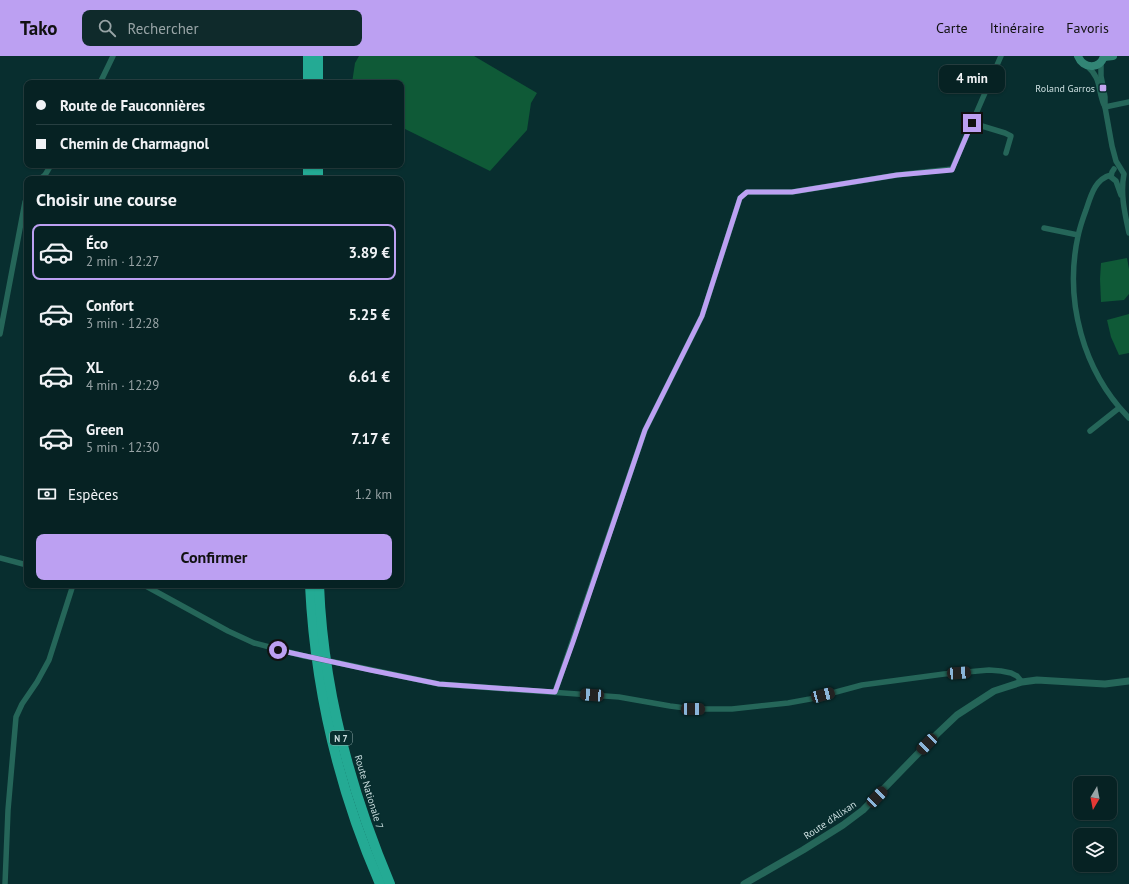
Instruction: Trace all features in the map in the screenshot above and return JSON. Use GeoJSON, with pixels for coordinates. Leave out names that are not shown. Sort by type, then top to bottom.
{"type":"FeatureCollection","features":[{"type":"Feature","properties":{"kind":"highway"},"geometry":{"type":"LineString","coordinates":[[308,56],[308,80]]}},
{"type":"Feature","properties":{"kind":"highway"},"geometry":{"type":"LineString","coordinates":[[318,56],[318,80]]}},
{"type":"Feature","properties":{"kind":"highway","name":"Route Nationale 7"},"geometry":{"type":"LineString","coordinates":[[310,588],[314,640],[322,695],[329,727],[353,815],[380,884]]}},
{"type":"Feature","properties":{"kind":"highway","name":"Route Nationale 7"},"geometry":{"type":"LineString","coordinates":[[319,588],[328,674],[337,720],[356,795],[377,854],[390,884]]}},
{"type":"Feature","properties":{"kind":"main road"},"geometry":{"type":"LineString","coordinates":[[1077,57],[1086,66],[1094,66],[1103,58],[1113,56]]}},
{"type":"Feature","properties":{"kind":"street"},"geometry":{"type":"LineString","coordinates":[[101,80],[113,56]]}},
{"type":"Feature","properties":{"kind":"street"},"geometry":{"type":"LineString","coordinates":[[555,692],[645,430],[702,316],[740,198],[747,192],[792,192],[897,175],[952,170],[1001,56]]}},
{"type":"Feature","properties":{"kind":"street"},"geometry":{"type":"LineString","coordinates":[[1103,58],[1101,76],[1105,97],[1105,107],[1117,169]]}},
{"type":"Feature","properties":{"kind":"street"},"geometry":{"type":"LineString","coordinates":[[1086,66],[1097,77],[1101,98],[1105,107]]}},
{"type":"Feature","properties":{"kind":"street"},"geometry":{"type":"LineString","coordinates":[[1105,107],[1129,102]]}},
{"type":"Feature","properties":{"kind":"street"},"geometry":{"type":"LineString","coordinates":[[972,123],[1011,136],[1006,153]]}},
{"type":"Feature","properties":{"kind":"street"},"geometry":{"type":"LineString","coordinates":[[43,176],[49,168]]}},
{"type":"Feature","properties":{"kind":"street"},"geometry":{"type":"LineString","coordinates":[[1117,169],[1122,171],[1125,175],[1124,205]]}},
{"type":"Feature","properties":{"kind":"street"},"geometry":{"type":"LineString","coordinates":[[1117,169],[1111,176],[1104,177],[1096,184],[1088,202],[1078,235],[1074,267],[1074,288],[1079,328],[1090,363],[1119,408],[1129,418]]}},
{"type":"Feature","properties":{"kind":"street"},"geometry":{"type":"LineString","coordinates":[[1116,181],[1125,175]]}},
{"type":"Feature","properties":{"kind":"street"},"geometry":{"type":"LineString","coordinates":[[1111,176],[1116,181],[1124,205],[1129,233]]}},
{"type":"Feature","properties":{"kind":"street"},"geometry":{"type":"LineString","coordinates":[[0,334],[24,207]]}},
{"type":"Feature","properties":{"kind":"street"},"geometry":{"type":"LineString","coordinates":[[1044,228],[1078,235]]}},
{"type":"Feature","properties":{"kind":"street"},"geometry":{"type":"LineString","coordinates":[[1090,431],[1119,408]]}},
{"type":"Feature","properties":{"kind":"street"},"geometry":{"type":"LineString","coordinates":[[0,558],[24,564]]}},
{"type":"Feature","properties":{"kind":"street"},"geometry":{"type":"LineString","coordinates":[[5,884],[8,810],[16,717],[22,704],[37,682],[49,660],[72,588]]}},
{"type":"Feature","properties":{"kind":"street"},"geometry":{"type":"LineString","coordinates":[[149,588],[228,631],[254,643],[304,656],[439,684],[619,697],[693,709],[732,709],[788,703],[810,699],[862,685],[944,674],[989,670],[1001,671],[1017,676],[1022,682]]}},
{"type":"Feature","properties":{"kind":"street","name":"Route d'Alixan"},"geometry":{"type":"LineString","coordinates":[[744,884],[816,842],[863,810],[937,734],[957,716],[994,691],[1022,682],[1037,680],[1105,684],[1129,681]]}},
{"type":"Feature","properties":{"kind":"green space"},"geometry":{"type":"Polygon","coordinates":[[[359,56],[474,56],[537,93],[531,103],[527,130],[490,171],[404,128],[404,80],[352,80],[355,63],[359,56]]]}},
{"type":"Feature","properties":{"kind":"green space"},"geometry":{"type":"Polygon","coordinates":[[[1127,258],[1129,269],[1129,294],[1124,300],[1101,302],[1101,263],[1127,258]]]}},
{"type":"Feature","properties":{"kind":"green space"},"geometry":{"type":"Polygon","coordinates":[[[1129,314],[1129,353],[1119,355],[1111,337],[1107,320],[1129,314]]]}},
{"type":"Feature","properties":{"kind":"place","name":"Roland Garros"},"geometry":{"type":"Point","coordinates":[1103,88]}},
{"type":"Feature","properties":{"kind":"route"},"geometry":{"type":"LineString","coordinates":[[278,650],[439,684],[555,692],[645,430],[702,316],[740,198],[747,192],[792,192],[897,175],[952,170],[972,123]]}}]}
